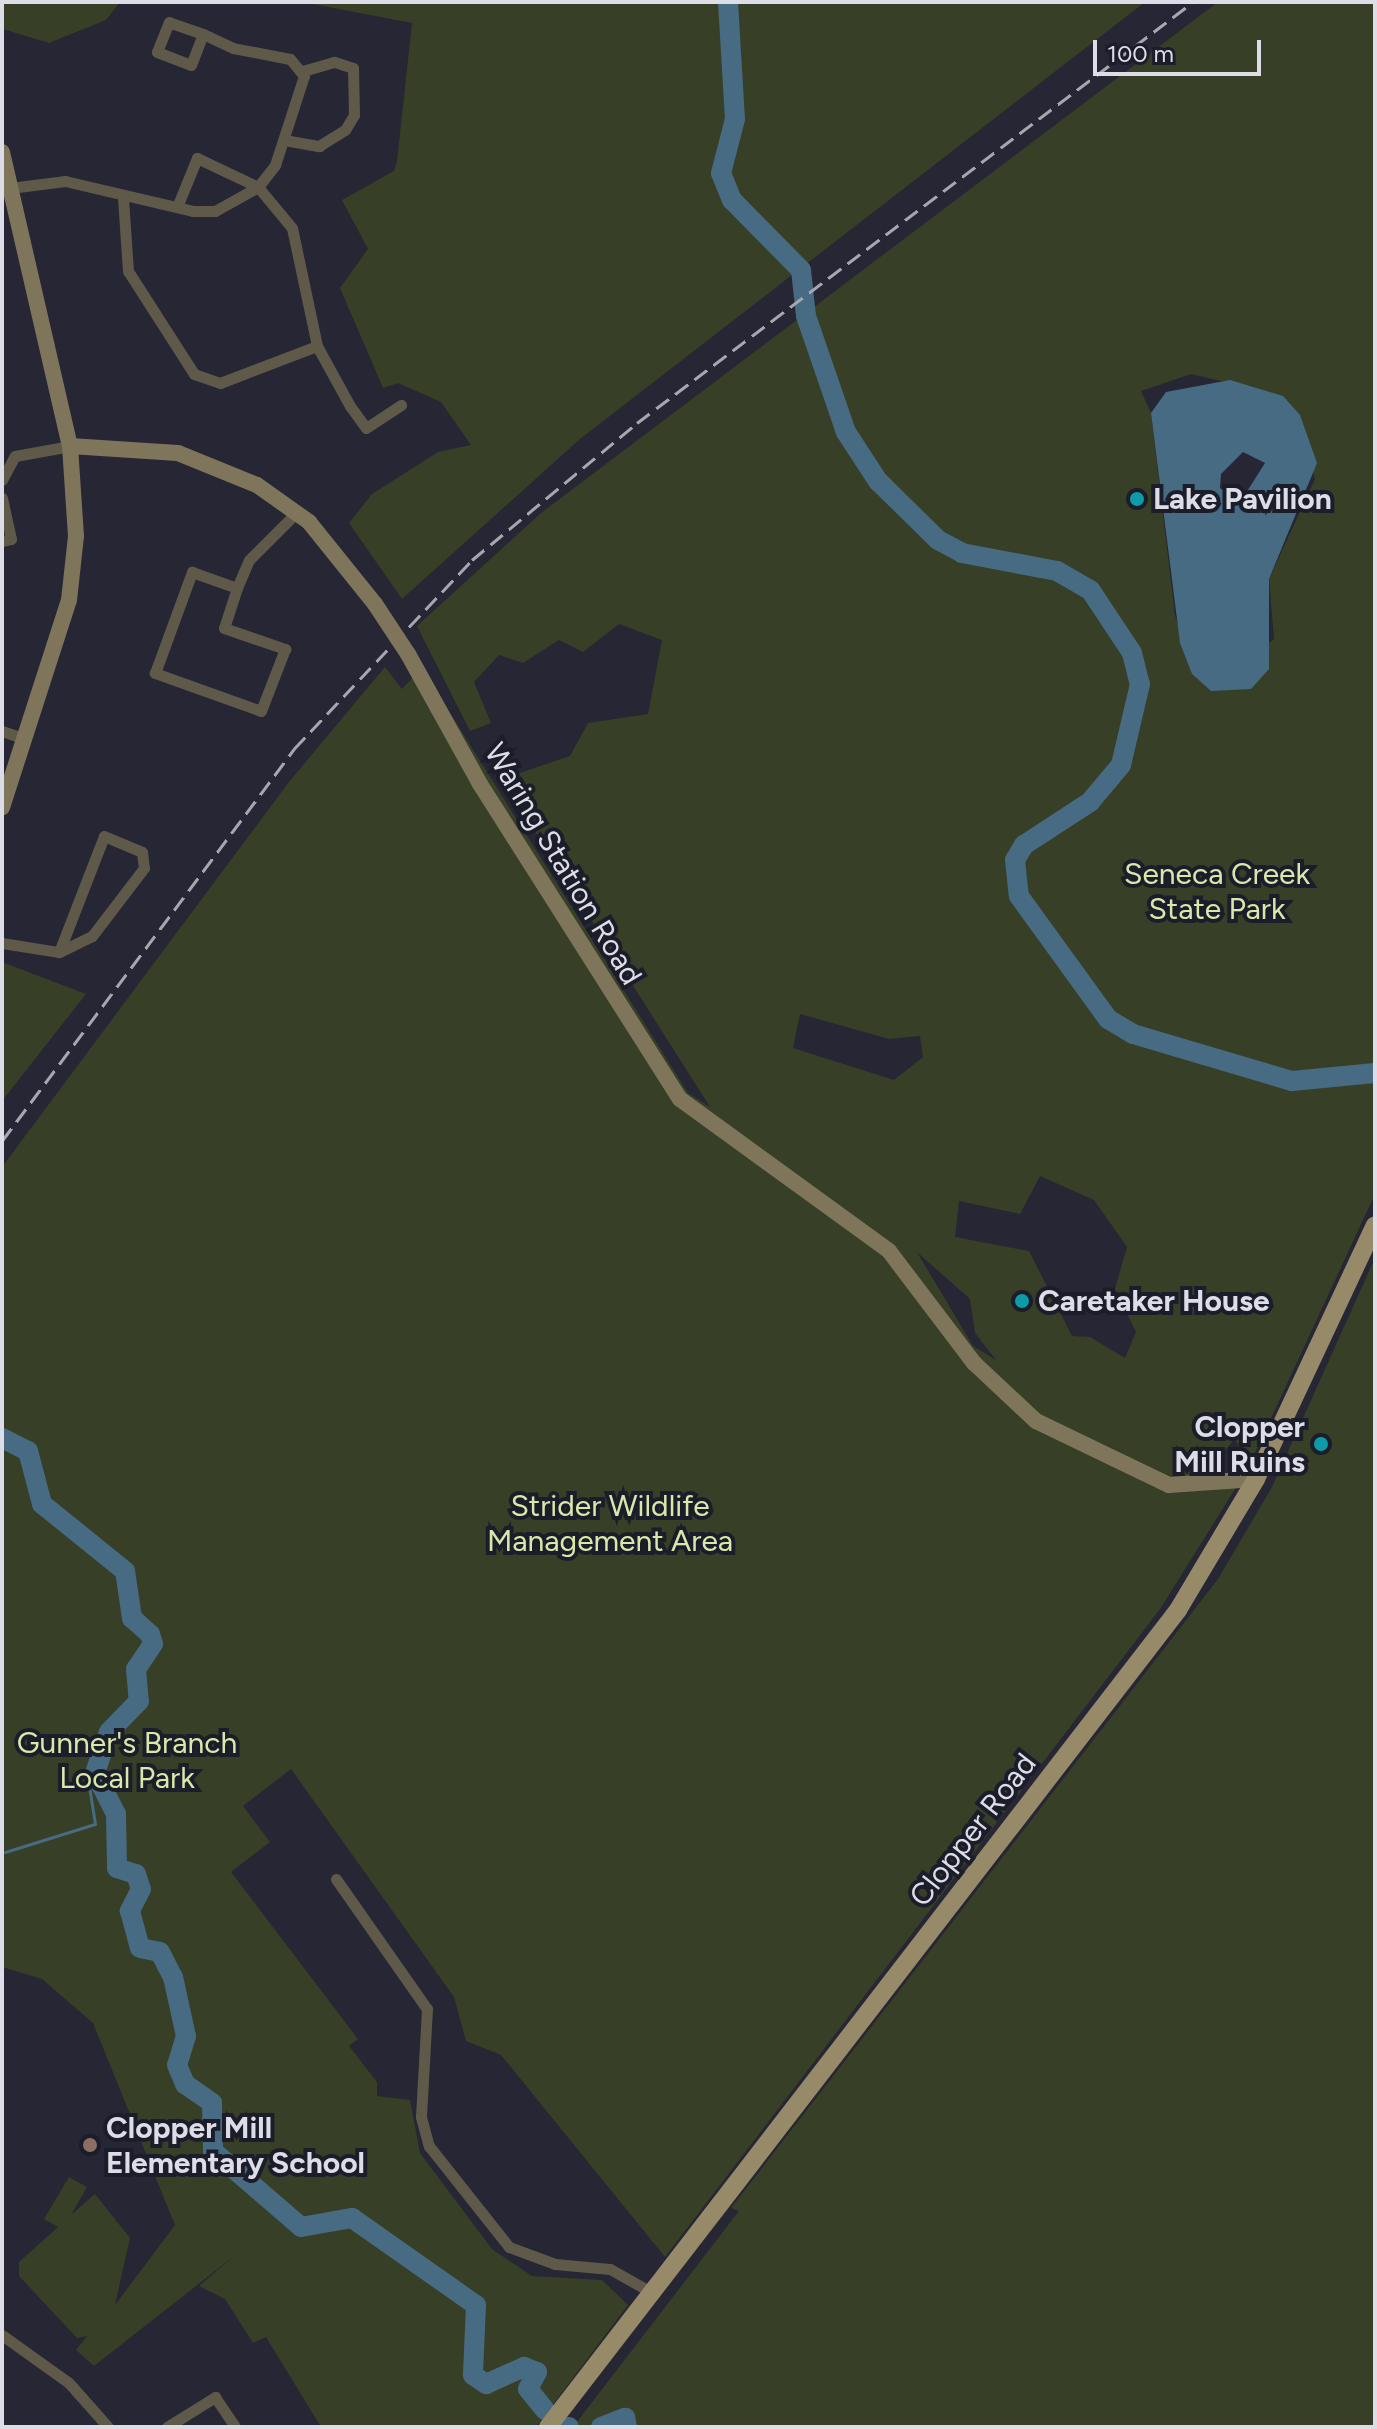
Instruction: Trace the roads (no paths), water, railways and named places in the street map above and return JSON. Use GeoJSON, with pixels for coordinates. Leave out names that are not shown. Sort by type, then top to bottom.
{"type":"FeatureCollection","features":[{"type":"Feature","properties":{"kind":"main road","name":"Clopper Road"},"geometry":{"type":"LineString","coordinates":[[548,2427],[1178,1610],[1256,1479],[1375,1225]]}},
{"type":"Feature","properties":{"kind":"street"},"geometry":{"type":"LineString","coordinates":[[203,34],[290,59],[302,71]]}},
{"type":"Feature","properties":{"kind":"street"},"geometry":{"type":"LineString","coordinates":[[284,140],[319,146],[345,130],[354,115],[353,68],[334,62],[302,71]]}},
{"type":"Feature","properties":{"kind":"street"},"geometry":{"type":"LineString","coordinates":[[6,188],[45,179],[123,198],[215,211],[258,187],[284,140],[302,71]]}},
{"type":"Feature","properties":{"kind":"street"},"geometry":{"type":"LineString","coordinates":[[2,152],[6,188],[70,446],[76,536],[69,600],[2,807]]}},
{"type":"Feature","properties":{"kind":"street"},"geometry":{"type":"LineString","coordinates":[[177,207],[197,158],[258,187],[292,228],[317,346],[366,428],[401,405]]}},
{"type":"Feature","properties":{"kind":"street"},"geometry":{"type":"LineString","coordinates":[[123,198],[128,271],[194,374],[234,380],[317,346]]}},
{"type":"Feature","properties":{"kind":"street"},"geometry":{"type":"LineString","coordinates":[[2,480],[15,456],[70,446]]}},
{"type":"Feature","properties":{"kind":"street","name":"Waring Station Road"},"geometry":{"type":"LineString","coordinates":[[70,446],[178,453],[257,485],[297,512],[375,604],[408,654],[645,1053],[689,1108],[889,1251],[974,1363],[1036,1421],[1169,1485],[1256,1479]]}},
{"type":"Feature","properties":{"kind":"street"},"geometry":{"type":"LineString","coordinates":[[2,498],[11,539],[2,541]]}},
{"type":"Feature","properties":{"kind":"street"},"geometry":{"type":"LineString","coordinates":[[237,588],[192,572],[155,673],[261,711],[285,649],[224,628],[249,560],[297,512]]}},
{"type":"Feature","properties":{"kind":"street"},"geometry":{"type":"LineString","coordinates":[[2,731],[25,739]]}},
{"type":"Feature","properties":{"kind":"street"},"geometry":{"type":"LineString","coordinates":[[2,943],[59,952],[92,936],[144,868],[142,852],[104,836],[59,952]]}},
{"type":"Feature","properties":{"kind":"street"},"geometry":{"type":"LineString","coordinates":[[336,1879],[427,2009],[421,2117],[429,2146],[509,2247],[555,2264],[610,2269],[651,2292]]}},
{"type":"Feature","properties":{"kind":"street"},"geometry":{"type":"LineString","coordinates":[[2,2335],[69,2383],[108,2427]]}},
{"type":"Feature","properties":{"kind":"street"},"geometry":{"type":"LineString","coordinates":[[167,2427],[215,2397],[235,2427]]}},
{"type":"Feature","properties":{"kind":"water"},"geometry":{"type":"Polygon","coordinates":[[[1230,380],[1283,396],[1300,415],[1317,463],[1269,579],[1269,669],[1251,689],[1211,691],[1192,674],[1180,643],[1151,413],[1166,392],[1230,380]],[[1243,452],[1221,474],[1220,488],[1231,496],[1246,493],[1265,463],[1243,452]]]}},
{"type":"Feature","properties":{"kind":"waterway"},"geometry":{"type":"LineString","coordinates":[[728,2],[735,119],[721,173],[732,200],[801,270],[806,316],[846,432],[878,481],[938,540],[962,553],[1057,571],[1091,591],[1132,653],[1140,684],[1121,765],[1090,802],[1024,845],[1015,860],[1019,896],[1108,1019],[1133,1034],[1292,1081],[1375,1073]]}},
{"type":"Feature","properties":{"kind":"waterway"},"geometry":{"type":"LineString","coordinates":[[2,1438],[28,1451],[42,1504],[125,1571],[132,1618],[150,1634],[153,1644],[136,1669],[139,1701],[109,1732],[95,1773],[116,1814],[117,1868],[136,1874],[141,1889],[130,1911],[140,1948],[160,1952],[173,1977],[186,2036],[177,2065],[185,2084],[212,2103],[213,2151],[301,2227],[352,2218],[476,2305],[473,2375],[486,2384],[524,2367],[537,2372],[528,2389],[545,2410]]}},
{"type":"Feature","properties":{"kind":"waterway"},"geometry":{"type":"LineString","coordinates":[[5,1852],[95,1824],[89,1786],[95,1773]]}},
{"type":"Feature","properties":{"kind":"waterway"},"geometry":{"type":"LineString","coordinates":[[601,2427],[625,2418],[627,2427]]}},
{"type":"Feature","properties":{"kind":"railway"},"geometry":{"type":"LineString","coordinates":[[2,1141],[294,749],[472,560],[637,423],[1193,2]]}},
{"type":"Feature","properties":{"kind":"place","name":"Lake Pavilion"},"geometry":{"type":"Point","coordinates":[1137,499]}},
{"type":"Feature","properties":{"kind":"place","name":"Caretaker House"},"geometry":{"type":"Point","coordinates":[1022,1301]}},
{"type":"Feature","properties":{"kind":"place","name":"Clopper Mill Ruins"},"geometry":{"type":"Point","coordinates":[1321,1444]}},
{"type":"Feature","properties":{"kind":"place","name":"Clopper Mill Elementary School"},"geometry":{"type":"Point","coordinates":[90,2145]}},
{"type":"Feature","properties":{"kind":"park label","name":"Seneca Creek State Park"},"geometry":{"type":"Point","coordinates":[1217,891]}},
{"type":"Feature","properties":{"kind":"park label","name":"Strider Wildlife Management Area"},"geometry":{"type":"Point","coordinates":[610,1523]}},
{"type":"Feature","properties":{"kind":"park label","name":"Gunner's Branch Local Park"},"geometry":{"type":"Point","coordinates":[127,1760]}}]}
